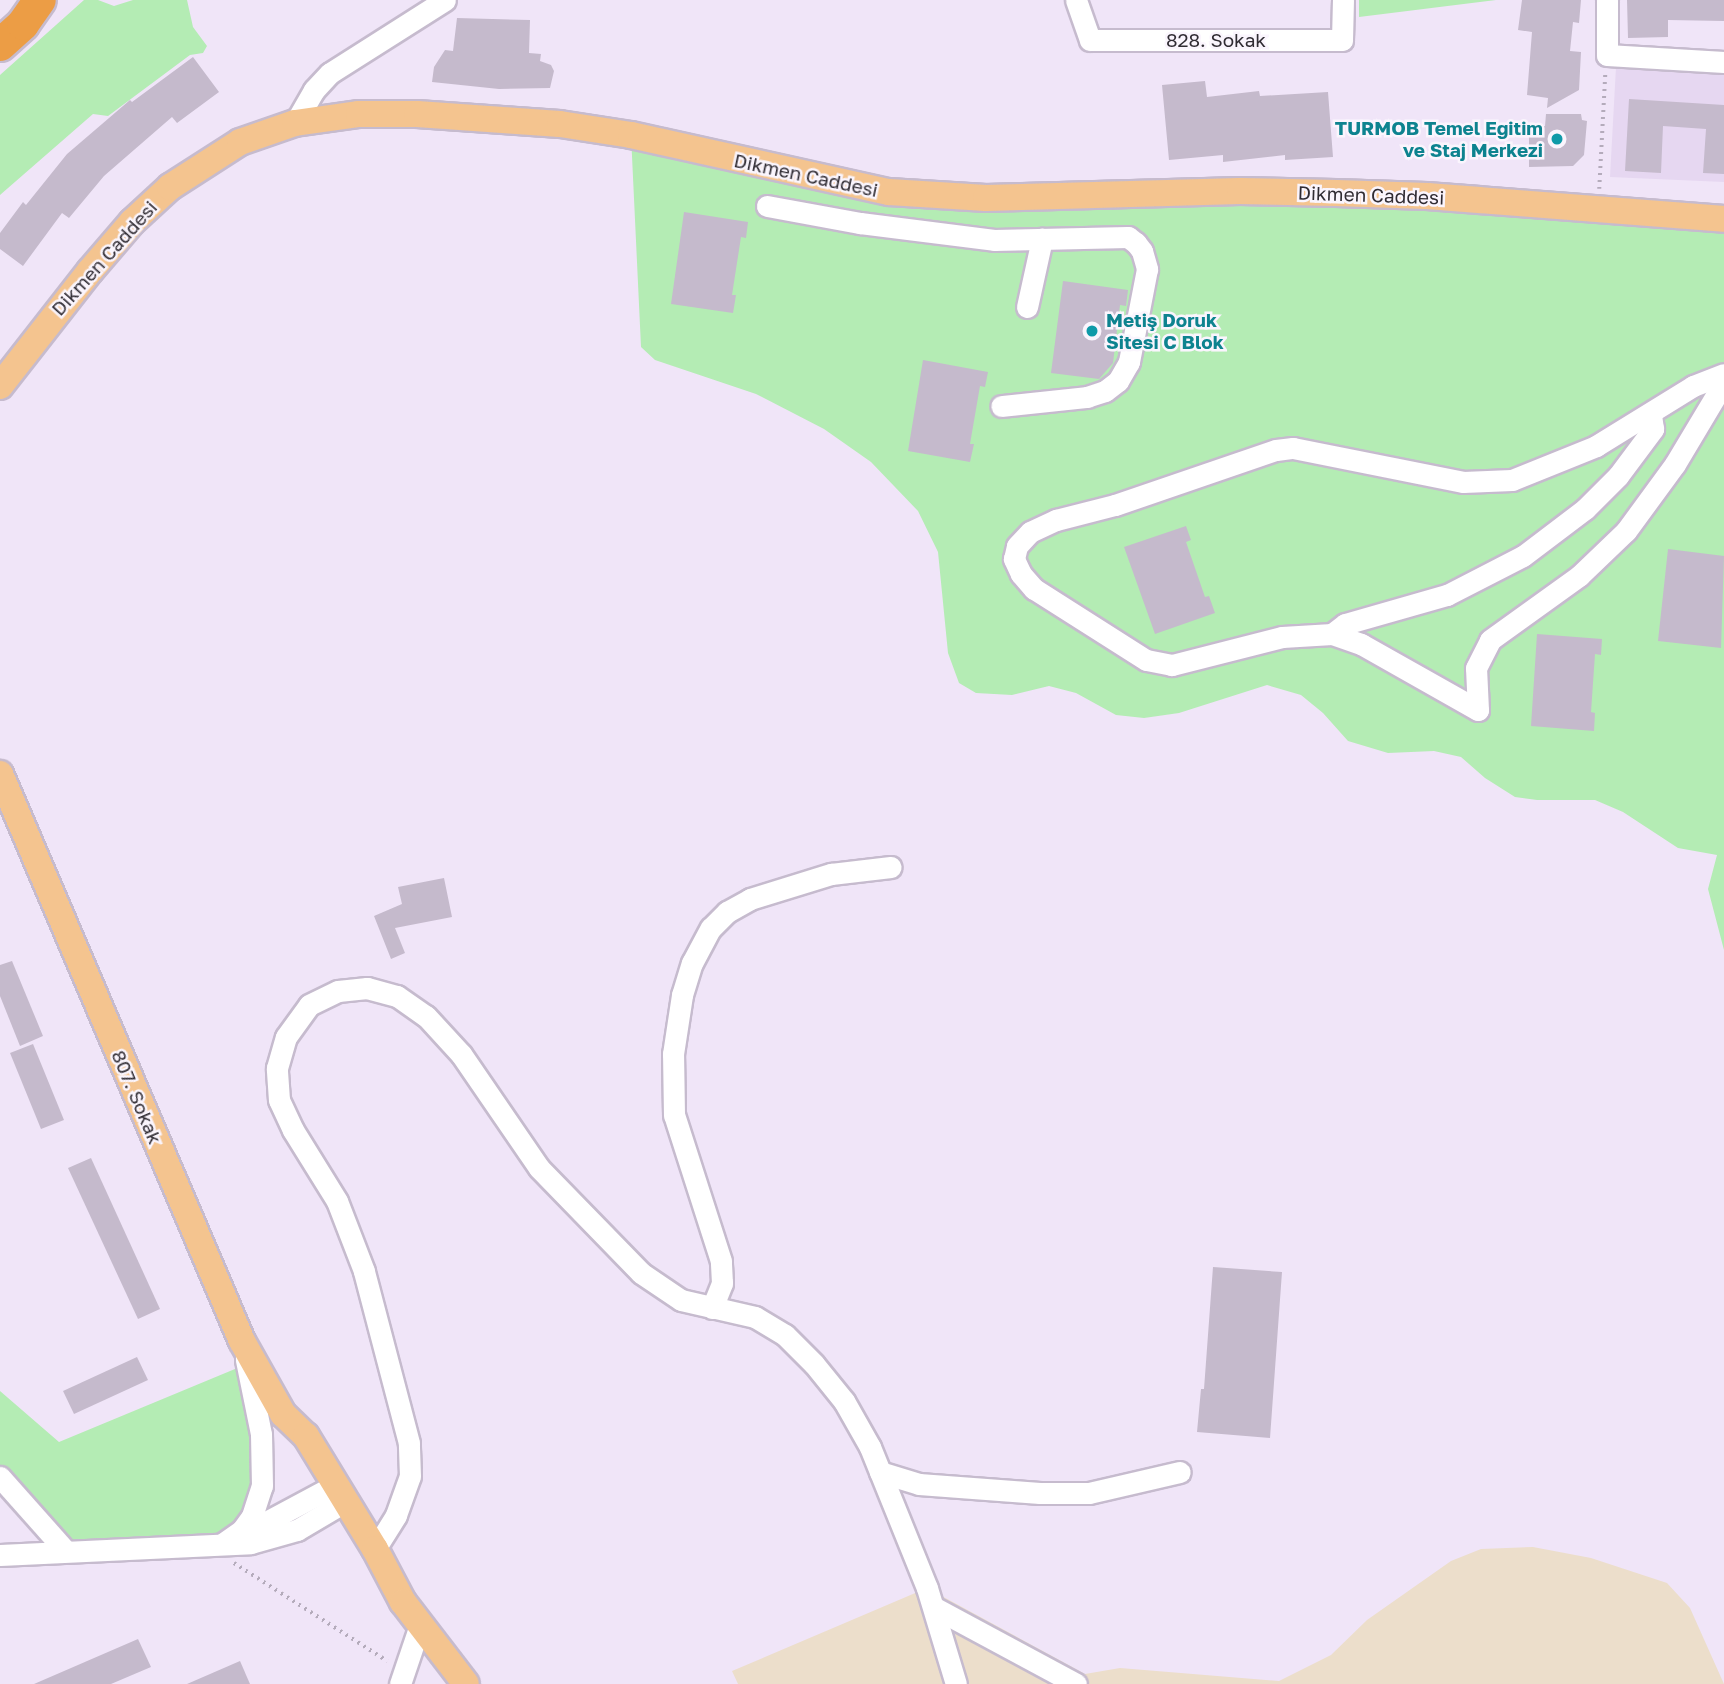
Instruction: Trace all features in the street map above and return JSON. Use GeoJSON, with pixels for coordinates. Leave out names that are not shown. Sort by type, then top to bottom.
{"type":"FeatureCollection","features":[{"type":"Feature","properties":{"kind":"highway"},"geometry":{"type":"LineString","coordinates":[[0,19],[23,0]]}},
{"type":"Feature","properties":{"kind":"highway"},"geometry":{"type":"LineString","coordinates":[[0,45],[23,24],[40,0]]}},
{"type":"Feature","properties":{"kind":"main road","name":"Dikmen Caddesi"},"geometry":{"type":"LineString","coordinates":[[0,386],[90,271],[132,222],[170,187],[240,142],[295,123],[359,114],[417,114],[560,124],[631,135],[862,188],[986,198],[1181,192],[1336,193],[1724,219]]}},
{"type":"Feature","properties":{"kind":"main road","name":"807. Sokak"},"geometry":{"type":"LineString","coordinates":[[0,775],[242,1341],[283,1414],[290,1447],[375,1549],[390,1580],[466,1684]]}},
{"type":"Feature","properties":{"kind":"main road","name":"807. Sokak"},"geometry":{"type":"LineString","coordinates":[[333,1497],[362,1559],[390,1580]]}},
{"type":"Feature","properties":{"kind":"street"},"geometry":{"type":"LineString","coordinates":[[295,123],[314,90],[330,73],[445,0]]}},
{"type":"Feature","properties":{"kind":"street","name":"828. Sokak"},"geometry":{"type":"LineString","coordinates":[[1076,0],[1090,40],[1342,40],[1343,0]]}},
{"type":"Feature","properties":{"kind":"street"},"geometry":{"type":"LineString","coordinates":[[1607,0],[1606,64],[1724,62]]}},
{"type":"Feature","properties":{"kind":"street"},"geometry":{"type":"LineString","coordinates":[[860,223],[862,188]]}},
{"type":"Feature","properties":{"kind":"street"},"geometry":{"type":"LineString","coordinates":[[767,206],[860,223],[994,240],[1128,237],[1142,251],[1147,269],[1129,362],[1118,381],[1096,395],[1001,406]]}},
{"type":"Feature","properties":{"kind":"street"},"geometry":{"type":"LineString","coordinates":[[1027,307],[1042,239]]}},
{"type":"Feature","properties":{"kind":"street"},"geometry":{"type":"LineString","coordinates":[[1724,374],[1693,386],[1651,414],[1562,462],[1512,480],[1463,482],[1306,449],[1276,450],[1115,505],[1056,520],[1030,532],[1017,547],[1014,559],[1021,574],[1034,589],[1146,660],[1172,665],[1282,637],[1332,634],[1361,644],[1478,710],[1474,680],[1484,648],[1507,625],[1579,576],[1626,531],[1675,464],[1724,382]]}},
{"type":"Feature","properties":{"kind":"street"},"geometry":{"type":"LineString","coordinates":[[1332,634],[1345,624],[1447,595],[1523,556],[1585,509],[1618,476],[1653,429],[1651,414]]}},
{"type":"Feature","properties":{"kind":"street"},"geometry":{"type":"LineString","coordinates":[[712,1308],[722,1283],[721,1262],[674,1115],[673,1054],[682,995],[692,963],[711,928],[727,912],[750,899],[831,874],[891,867]]}},
{"type":"Feature","properties":{"kind":"street"},"geometry":{"type":"LineString","coordinates":[[375,1549],[396,1516],[410,1476],[409,1443],[364,1271],[337,1201],[293,1130],[279,1100],[277,1068],[286,1037],[309,1005],[338,990],[367,988],[397,996],[426,1016],[461,1054],[539,1168],[591,1225],[641,1273],[681,1300],[755,1317],[785,1335],[814,1364],[844,1401],[870,1447],[934,1608],[956,1684]]}},
{"type":"Feature","properties":{"kind":"street"},"geometry":{"type":"LineString","coordinates":[[214,1544],[242,1530],[252,1516],[262,1486],[261,1434],[242,1341]]}},
{"type":"Feature","properties":{"kind":"street"},"geometry":{"type":"LineString","coordinates":[[880,1472],[919,1484],[1040,1493],[1089,1493],[1180,1472]]}},
{"type":"Feature","properties":{"kind":"street"},"geometry":{"type":"LineString","coordinates":[[0,1477],[64,1549]]}},
{"type":"Feature","properties":{"kind":"street"},"geometry":{"type":"LineString","coordinates":[[0,1555],[64,1549],[214,1544],[333,1497]]}},
{"type":"Feature","properties":{"kind":"street"},"geometry":{"type":"LineString","coordinates":[[934,1608],[1076,1684]]}},
{"type":"Feature","properties":{"kind":"street"},"geometry":{"type":"LineString","coordinates":[[402,1678],[421,1625]]}},
{"type":"Feature","properties":{"kind":"path"},"geometry":{"type":"LineString","coordinates":[[1598,210],[1606,64]]}},
{"type":"Feature","properties":{"kind":"path"},"geometry":{"type":"LineString","coordinates":[[214,1544],[402,1678]]}},
{"type":"Feature","properties":{"kind":"shaded area"},"geometry":{"type":"Polygon","coordinates":[[[1616,67],[1724,70],[1724,182],[1610,177],[1616,67]]]}},
{"type":"Feature","properties":{"kind":"shaded area"},"geometry":{"type":"Polygon","coordinates":[[[1533,1547],[1591,1558],[1667,1583],[1690,1608],[1724,1684],[738,1684],[732,1671],[927,1588],[1085,1674],[1120,1668],[1279,1681],[1331,1655],[1367,1620],[1451,1561],[1481,1549],[1533,1547]]]}},
{"type":"Feature","properties":{"kind":"green space"},"geometry":{"type":"Polygon","coordinates":[[[84,0],[98,0],[114,6],[133,0],[187,0],[193,27],[207,46],[203,53],[190,55],[108,116],[93,114],[0,195],[0,75],[84,0]]]}},
{"type":"Feature","properties":{"kind":"green space"},"geometry":{"type":"Polygon","coordinates":[[[1359,0],[1496,0],[1359,17],[1359,0]]]}},
{"type":"Feature","properties":{"kind":"green space"},"geometry":{"type":"Polygon","coordinates":[[[631,135],[831,182],[1145,192],[1724,220],[1724,950],[1708,889],[1717,855],[1678,848],[1623,812],[1595,800],[1537,800],[1515,797],[1485,778],[1461,757],[1434,751],[1388,753],[1348,741],[1323,713],[1301,695],[1267,685],[1179,713],[1144,718],[1116,715],[1076,693],[1049,686],[1012,695],[976,693],[959,683],[948,653],[938,552],[918,511],[871,462],[824,429],[756,394],[655,360],[641,347],[631,135]]]}},
{"type":"Feature","properties":{"kind":"green space"},"geometry":{"type":"Polygon","coordinates":[[[247,1364],[262,1486],[222,1544],[64,1549],[0,1477],[0,1391],[59,1442],[247,1364]]]}},
{"type":"Feature","properties":{"kind":"building"},"geometry":{"type":"Polygon","coordinates":[[[1522,0],[1581,0],[1579,23],[1573,22],[1570,51],[1581,52],[1579,90],[1547,108],[1548,98],[1527,95],[1532,32],[1518,30],[1522,0]]]}},
{"type":"Feature","properties":{"kind":"building"},"geometry":{"type":"Polygon","coordinates":[[[1627,0],[1724,0],[1724,21],[1668,20],[1668,37],[1628,38],[1627,0]]]}},
{"type":"Feature","properties":{"kind":"building"},"geometry":{"type":"Polygon","coordinates":[[[457,18],[530,20],[529,53],[541,54],[540,61],[551,65],[554,71],[550,88],[499,89],[432,82],[434,67],[445,50],[453,51],[457,18]]]}},
{"type":"Feature","properties":{"kind":"building"},"geometry":{"type":"Polygon","coordinates":[[[193,57],[219,92],[177,123],[172,117],[104,176],[69,218],[62,213],[23,266],[0,249],[0,233],[23,202],[26,205],[67,154],[130,100],[132,102],[193,57]]]}},
{"type":"Feature","properties":{"kind":"building"},"geometry":{"type":"Polygon","coordinates":[[[1205,81],[1207,97],[1259,91],[1260,96],[1328,92],[1333,157],[1285,160],[1285,155],[1223,162],[1223,155],[1169,160],[1162,85],[1205,81]]]}},
{"type":"Feature","properties":{"kind":"building"},"geometry":{"type":"Polygon","coordinates":[[[1629,99],[1724,105],[1724,174],[1703,173],[1706,129],[1663,126],[1661,173],[1625,171],[1629,99]]]}},
{"type":"Feature","properties":{"kind":"building","name":"TURMOB Temel Eğitim ve Staj Merkezi"},"geometry":{"type":"Polygon","coordinates":[[[1546,114],[1581,114],[1582,120],[1587,121],[1584,155],[1573,166],[1529,167],[1529,127],[1545,126],[1546,114]]]}},
{"type":"Feature","properties":{"kind":"building"},"geometry":{"type":"Polygon","coordinates":[[[684,212],[748,222],[746,238],[741,237],[732,295],[736,295],[733,313],[671,304],[684,212]]]}},
{"type":"Feature","properties":{"kind":"building","name":"Metiş Doruk Sitesi C Blok"},"geometry":{"type":"Polygon","coordinates":[[[1063,281],[1128,290],[1126,306],[1120,305],[1113,363],[1099,379],[1051,373],[1063,281]]]}},
{"type":"Feature","properties":{"kind":"building"},"geometry":{"type":"Polygon","coordinates":[[[923,360],[988,372],[985,387],[980,386],[970,444],[974,444],[970,462],[908,451],[923,360]]]}},
{"type":"Feature","properties":{"kind":"building"},"geometry":{"type":"Polygon","coordinates":[[[1186,526],[1191,540],[1186,542],[1205,597],[1209,596],[1215,613],[1155,634],[1124,547],[1186,526]]]}},
{"type":"Feature","properties":{"kind":"building"},"geometry":{"type":"Polygon","coordinates":[[[1668,549],[1724,556],[1721,648],[1658,641],[1668,549]]]}},
{"type":"Feature","properties":{"kind":"building"},"geometry":{"type":"Polygon","coordinates":[[[1537,634],[1602,639],[1601,655],[1595,654],[1591,712],[1595,713],[1594,731],[1531,726],[1537,634]]]}},
{"type":"Feature","properties":{"kind":"building"},"geometry":{"type":"Polygon","coordinates":[[[444,878],[452,917],[395,928],[405,953],[391,959],[374,916],[402,904],[398,887],[444,878]]]}},
{"type":"Feature","properties":{"kind":"building"},"geometry":{"type":"Polygon","coordinates":[[[12,961],[43,1036],[20,1046],[0,996],[0,965],[12,961]]]}},
{"type":"Feature","properties":{"kind":"building"},"geometry":{"type":"Polygon","coordinates":[[[33,1044],[64,1120],[41,1129],[10,1053],[33,1044]]]}},
{"type":"Feature","properties":{"kind":"building"},"geometry":{"type":"Polygon","coordinates":[[[91,1158],[160,1309],[138,1319],[68,1168],[91,1158]]]}},
{"type":"Feature","properties":{"kind":"building"},"geometry":{"type":"Polygon","coordinates":[[[1213,1267],[1282,1272],[1270,1438],[1197,1432],[1201,1389],[1204,1389],[1213,1267]]]}},
{"type":"Feature","properties":{"kind":"building"},"geometry":{"type":"Polygon","coordinates":[[[137,1357],[148,1380],[74,1414],[63,1391],[137,1357]]]}},
{"type":"Feature","properties":{"kind":"building"},"geometry":{"type":"Polygon","coordinates":[[[138,1639],[151,1667],[111,1684],[34,1684],[138,1639]]]}},
{"type":"Feature","properties":{"kind":"building"},"geometry":{"type":"Polygon","coordinates":[[[240,1661],[250,1684],[187,1684],[240,1661]]]}},
{"type":"Feature","properties":{"kind":"place","name":"TURMOB Temel Eğitim ve Staj Merkezi"},"geometry":{"type":"Point","coordinates":[1557,139]}},
{"type":"Feature","properties":{"kind":"place","name":"Metiş Doruk Sitesi C Blok"},"geometry":{"type":"Point","coordinates":[1092,331]}}]}
